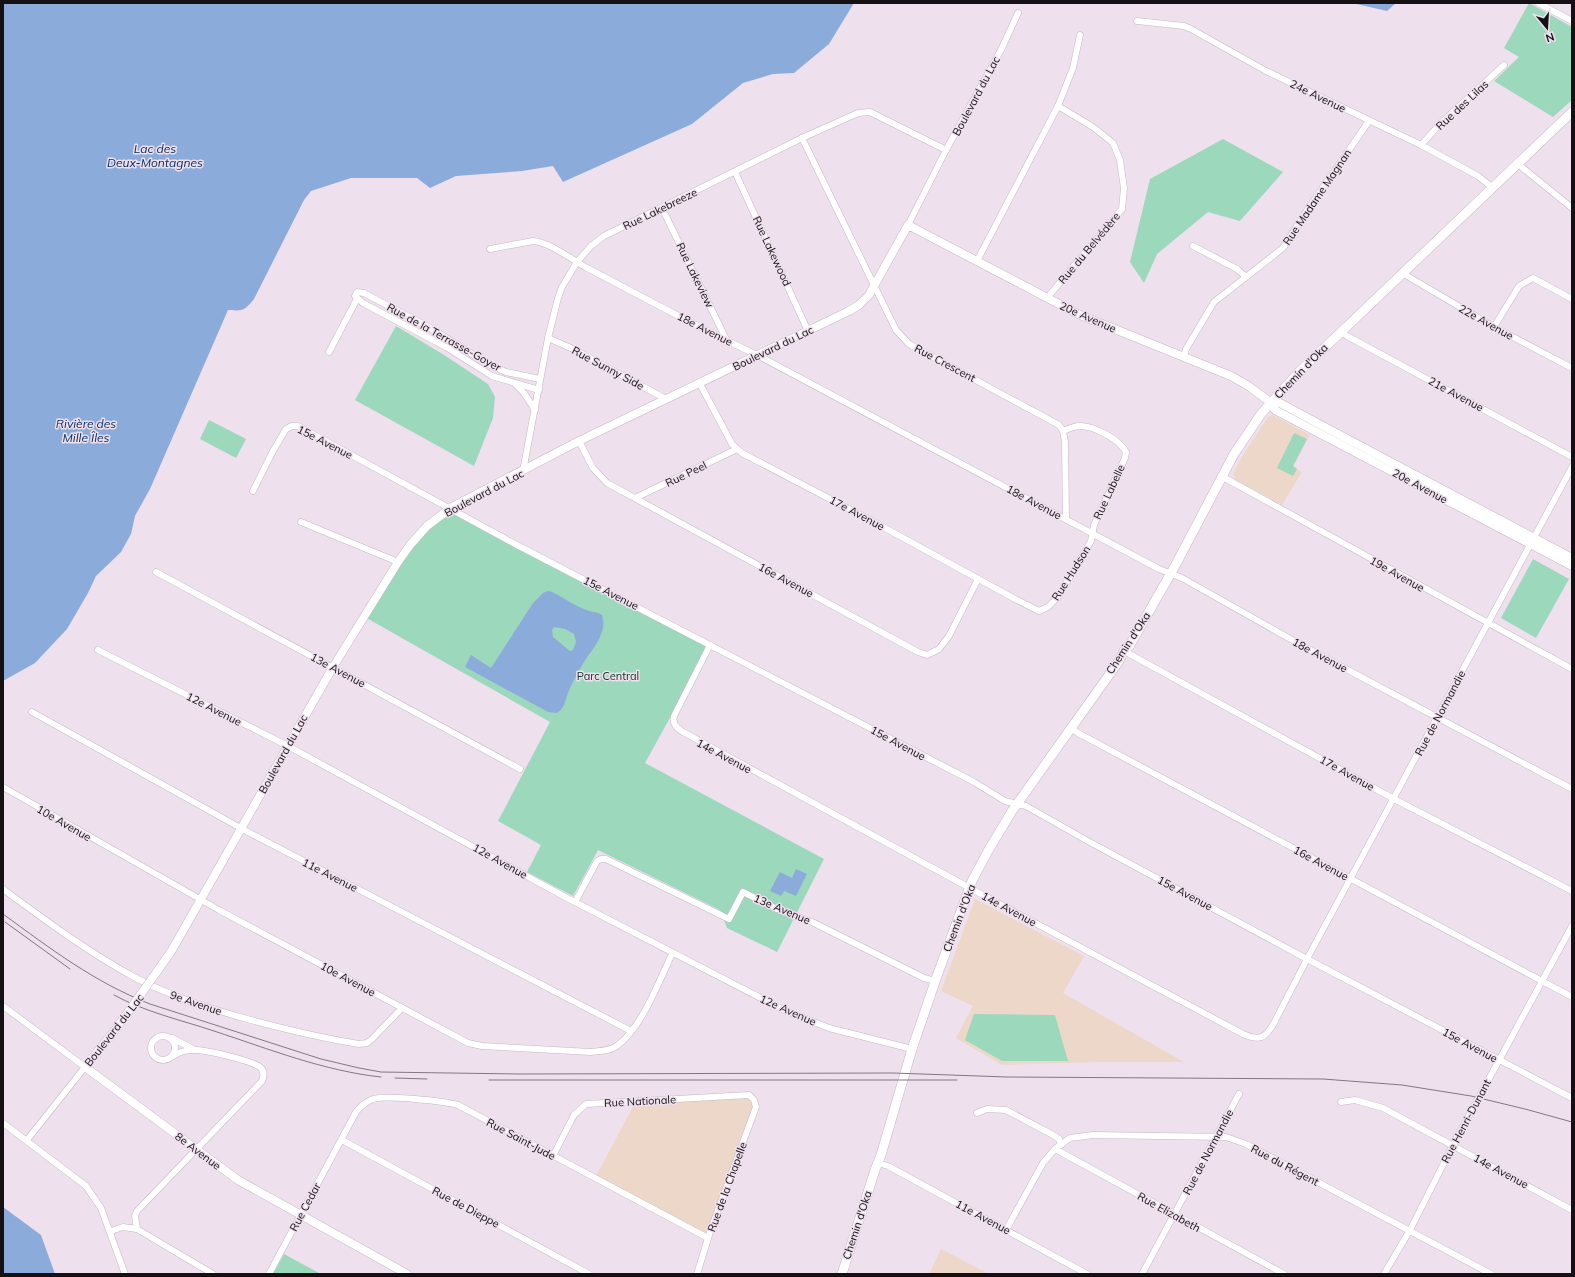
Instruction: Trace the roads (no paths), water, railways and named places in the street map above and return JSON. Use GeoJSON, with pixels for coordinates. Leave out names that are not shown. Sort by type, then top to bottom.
{"type":"FeatureCollection","features":[{"type":"Feature","properties":{"kind":"main road","name":"Chemin d'Oka"},"geometry":{"type":"LineString","coordinates":[[842,1274],[881,1155],[912,1049],[935,981],[970,888],[988,851],[1018,804],[1133,639],[1171,574],[1234,454],[1270,402],[1303,367],[1572,112]]}},
{"type":"Feature","properties":{"kind":"street"},"geometry":{"type":"LineString","coordinates":[[1538,3],[1572,21]]}},
{"type":"Feature","properties":{"kind":"street","name":"Boulevard du Lac"},"geometry":{"type":"LineString","coordinates":[[27,1140],[116,1028],[172,950],[199,899],[241,829],[332,667],[410,545],[427,526],[450,509],[579,442],[859,305],[869,295],[908,225],[1018,13]]}},
{"type":"Feature","properties":{"kind":"street","name":"24e Avenue"},"geometry":{"type":"LineString","coordinates":[[1137,21],[1184,26],[1214,41],[1266,71],[1421,145],[1478,176],[1493,188]]}},
{"type":"Feature","properties":{"kind":"street"},"geometry":{"type":"LineString","coordinates":[[977,261],[1058,106],[1073,68],[1080,35]]}},
{"type":"Feature","properties":{"kind":"street","name":"Rue des Lilas"},"geometry":{"type":"LineString","coordinates":[[1421,145],[1440,124],[1504,65]]}},
{"type":"Feature","properties":{"kind":"street","name":"Rue du Belvédère"},"geometry":{"type":"LineString","coordinates":[[1047,298],[1122,209],[1124,188],[1120,160],[1113,143],[1093,127],[1058,106]]}},
{"type":"Feature","properties":{"kind":"street","name":"Rue Lakebreeze"},"geometry":{"type":"LineString","coordinates":[[523,471],[548,338],[562,287],[577,262],[591,246],[604,236],[802,138],[858,113],[870,112],[946,150]]}},
{"type":"Feature","properties":{"kind":"street","name":"Rue Madame Magnan"},"geometry":{"type":"LineString","coordinates":[[1184,356],[1214,302],[1245,276],[1256,270],[1283,248],[1306,212],[1370,121]]}},
{"type":"Feature","properties":{"kind":"street","name":"Rue Crescent"},"geometry":{"type":"LineString","coordinates":[[802,138],[896,330],[909,344],[1049,418],[1060,425],[1063,431]]}},
{"type":"Feature","properties":{"kind":"street"},"geometry":{"type":"LineString","coordinates":[[1518,164],[1572,208]]}},
{"type":"Feature","properties":{"kind":"street","name":"Rue Lakewood"},"geometry":{"type":"LineString","coordinates":[[735,172],[808,331]]}},
{"type":"Feature","properties":{"kind":"street","name":"Rue Lakeview"},"geometry":{"type":"LineString","coordinates":[[662,208],[727,341]]}},
{"type":"Feature","properties":{"kind":"street","name":"20e Avenue"},"geometry":{"type":"LineString","coordinates":[[908,225],[1094,321],[1235,377],[1270,402],[1275,410],[1532,541],[1572,558]]}},
{"type":"Feature","properties":{"kind":"street","name":"18e Avenue"},"geometry":{"type":"LineString","coordinates":[[490,249],[540,241],[577,262],[727,341],[757,355],[1066,519],[1171,574],[1186,580],[1301,645],[1572,790]]}},
{"type":"Feature","properties":{"kind":"street"},"geometry":{"type":"LineString","coordinates":[[1194,246],[1237,269],[1245,276]]}},
{"type":"Feature","properties":{"kind":"street","name":"22e Avenue"},"geometry":{"type":"LineString","coordinates":[[1402,273],[1494,327],[1572,368]]}},
{"type":"Feature","properties":{"kind":"street"},"geometry":{"type":"LineString","coordinates":[[1494,327],[1518,286],[1532,278],[1572,299]]}},
{"type":"Feature","properties":{"kind":"street","name":"Rue de la Terrasse-Goyer"},"geometry":{"type":"LineString","coordinates":[[538,390],[514,384],[492,376],[446,347],[357,299],[355,296],[357,292],[364,293],[434,330],[488,364],[506,372],[540,379]]}},
{"type":"Feature","properties":{"kind":"street"},"geometry":{"type":"LineString","coordinates":[[329,352],[357,299]]}},
{"type":"Feature","properties":{"kind":"street","name":"21e Avenue"},"geometry":{"type":"LineString","coordinates":[[1341,331],[1347,336],[1572,457]]}},
{"type":"Feature","properties":{"kind":"street","name":"Rue Sunny Side"},"geometry":{"type":"LineString","coordinates":[[548,338],[574,349],[666,399]]}},
{"type":"Feature","properties":{"kind":"street","name":"Rue de la Terrasse-Goyer"},"geometry":{"type":"LineString","coordinates":[[514,384],[524,393],[535,410]]}},
{"type":"Feature","properties":{"kind":"street","name":"17e Avenue"},"geometry":{"type":"LineString","coordinates":[[700,384],[732,444],[737,450],[1033,609],[1043,610]]}},
{"type":"Feature","properties":{"kind":"street","name":"15e Avenue"},"geometry":{"type":"LineString","coordinates":[[253,491],[286,428],[298,426],[515,544],[974,782],[1005,800],[1026,806],[1307,959],[1572,1098]]}},
{"type":"Feature","properties":{"kind":"street","name":"Rue Labelle"},"geometry":{"type":"LineString","coordinates":[[1063,431],[1078,426],[1090,427],[1118,441],[1126,452],[1125,458],[1094,525],[1093,532]]}},
{"type":"Feature","properties":{"kind":"street"},"geometry":{"type":"LineString","coordinates":[[1063,431],[1065,442],[1066,519]]}},
{"type":"Feature","properties":{"kind":"street","name":"16e Avenue"},"geometry":{"type":"LineString","coordinates":[[579,442],[593,468],[607,483],[918,652],[927,654],[939,649],[949,636],[978,579]]}},
{"type":"Feature","properties":{"kind":"street","name":"Rue Peel"},"geometry":{"type":"LineString","coordinates":[[635,498],[737,450]]}},
{"type":"Feature","properties":{"kind":"street","name":"Rue de Normandie"},"geometry":{"type":"LineString","coordinates":[[1307,959],[1572,467]]}},
{"type":"Feature","properties":{"kind":"street","name":"19e Avenue"},"geometry":{"type":"LineString","coordinates":[[1223,477],[1572,669]]}},
{"type":"Feature","properties":{"kind":"street"},"geometry":{"type":"LineString","coordinates":[[301,522],[398,562]]}},
{"type":"Feature","properties":{"kind":"street","name":"Rue Hudson"},"geometry":{"type":"LineString","coordinates":[[1043,610],[1058,597],[1091,541],[1093,532]]}},
{"type":"Feature","properties":{"kind":"street","name":"20e Avenue"},"geometry":{"type":"LineString","coordinates":[[1532,541],[1572,566]]}},
{"type":"Feature","properties":{"kind":"street","name":"13e Avenue"},"geometry":{"type":"LineString","coordinates":[[156,572],[520,769]]}},
{"type":"Feature","properties":{"kind":"street","name":"14e Avenue"},"geometry":{"type":"LineString","coordinates":[[710,645],[674,716],[674,724],[679,729],[697,741],[1243,1034],[1254,1038],[1264,1036],[1271,1029],[1307,959]]}},
{"type":"Feature","properties":{"kind":"street","name":"12e Avenue"},"geometry":{"type":"LineString","coordinates":[[98,650],[288,746],[672,954],[782,1010],[829,1028],[912,1049]]}},
{"type":"Feature","properties":{"kind":"street","name":"17e Avenue"},"geometry":{"type":"LineString","coordinates":[[1124,651],[1394,799],[1572,891]]}},
{"type":"Feature","properties":{"kind":"street","name":"11e Avenue"},"geometry":{"type":"LineString","coordinates":[[32,712],[241,829],[631,1030]]}},
{"type":"Feature","properties":{"kind":"street","name":"16e Avenue"},"geometry":{"type":"LineString","coordinates":[[1071,728],[1572,997]]}},
{"type":"Feature","properties":{"kind":"street","name":"10e Avenue"},"geometry":{"type":"LineString","coordinates":[[3,788],[199,899],[468,1043],[482,1046],[591,1052],[607,1050],[617,1046],[641,1016],[672,954]]}},
{"type":"Feature","properties":{"kind":"street","name":"13e Avenue"},"geometry":{"type":"LineString","coordinates":[[575,902],[597,861],[600,859],[606,859],[729,919],[743,892],[777,909],[812,922],[924,978],[935,981]]}},
{"type":"Feature","properties":{"kind":"street","name":"9e Avenue"},"geometry":{"type":"LineString","coordinates":[[3,889],[80,944],[134,976],[173,995],[222,1012],[303,1034],[359,1044],[372,1039],[402,1008]]}},
{"type":"Feature","properties":{"kind":"street","name":"Rue Henri-Dunant"},"geometry":{"type":"LineString","coordinates":[[1384,1274],[1410,1230],[1453,1145],[1572,926]]}},
{"type":"Feature","properties":{"kind":"street","name":"8e Avenue"},"geometry":{"type":"LineString","coordinates":[[3,1006],[238,1180],[407,1274]]}},
{"type":"Feature","properties":{"kind":"street"},"geometry":{"type":"LineString","coordinates":[[137,1229],[134,1216],[137,1211],[262,1081],[264,1076],[263,1070],[252,1063],[195,1050],[162,1035],[152,1042],[151,1050],[155,1056],[162,1060],[170,1058],[180,1052],[195,1050]]}},
{"type":"Feature","properties":{"kind":"street"},"geometry":{"type":"LineString","coordinates":[[170,1038],[175,1044],[175,1052],[173,1056]]}},
{"type":"Feature","properties":{"kind":"street","name":"Rue de Normandie"},"geometry":{"type":"LineString","coordinates":[[1142,1274],[1239,1094]]}},
{"type":"Feature","properties":{"kind":"street","name":"Rue Nationale"},"geometry":{"type":"LineString","coordinates":[[554,1156],[574,1115],[586,1104],[749,1095],[754,1100]]}},
{"type":"Feature","properties":{"kind":"street","name":"Rue Saint-Jude"},"geometry":{"type":"LineString","coordinates":[[342,1140],[356,1112],[363,1104],[374,1099],[392,1098],[458,1105],[708,1238]]}},
{"type":"Feature","properties":{"kind":"street","name":"Rue de la Chapelle"},"geometry":{"type":"LineString","coordinates":[[697,1274],[708,1238],[756,1107],[754,1100]]}},
{"type":"Feature","properties":{"kind":"street","name":"14e Avenue"},"geometry":{"type":"LineString","coordinates":[[1341,1102],[1355,1100],[1383,1108],[1572,1210]]}},
{"type":"Feature","properties":{"kind":"street"},"geometry":{"type":"LineString","coordinates":[[977,1114],[987,1109],[1006,1110],[1055,1136],[1061,1145]]}},
{"type":"Feature","properties":{"kind":"street"},"geometry":{"type":"LineString","coordinates":[[3,1123],[86,1186],[101,1208],[111,1231],[125,1274]]}},
{"type":"Feature","properties":{"kind":"street","name":"Rue du Régent"},"geometry":{"type":"LineString","coordinates":[[1006,1230],[1043,1163],[1055,1149],[1070,1138],[1093,1136],[1226,1136],[1246,1144],[1410,1230],[1490,1274]]}},
{"type":"Feature","properties":{"kind":"street","name":"Rue Cedar"},"geometry":{"type":"LineString","coordinates":[[269,1274],[342,1140]]}},
{"type":"Feature","properties":{"kind":"street","name":"Rue de Dieppe"},"geometry":{"type":"LineString","coordinates":[[342,1140],[590,1274]]}},
{"type":"Feature","properties":{"kind":"street","name":"Rue Elizabeth"},"geometry":{"type":"LineString","coordinates":[[1055,1149],[1284,1274]]}},
{"type":"Feature","properties":{"kind":"street","name":"11e Avenue"},"geometry":{"type":"LineString","coordinates":[[878,1163],[888,1166],[1087,1274]]}},
{"type":"Feature","properties":{"kind":"street"},"geometry":{"type":"LineString","coordinates":[[111,1231],[123,1227],[137,1229],[213,1274]]}},
{"type":"Feature","properties":{"kind":"water","name":"Lac des Deux-Montagnes"},"geometry":{"type":"Polygon","coordinates":[[[3,3],[854,3],[829,44],[794,73],[773,74],[743,83],[692,124],[563,182],[553,166],[522,171],[456,176],[430,188],[417,178],[351,178],[311,191],[304,200],[254,299],[243,309],[228,310],[150,489],[135,516],[131,534],[121,552],[96,576],[67,629],[35,663],[3,681],[3,3]]]}},
{"type":"Feature","properties":{"kind":"water"},"geometry":{"type":"Polygon","coordinates":[[[1352,3],[1396,3],[1387,11],[1352,3]]]}},
{"type":"Feature","properties":{"kind":"water"},"geometry":{"type":"Polygon","coordinates":[[[548,591],[552,592],[586,610],[602,615],[603,620],[603,629],[598,642],[575,678],[563,707],[557,713],[548,712],[465,667],[471,655],[491,668],[533,603],[543,593],[548,591]],[[554,627],[552,630],[553,637],[570,651],[573,650],[576,642],[574,634],[565,629],[554,627]]]}},
{"type":"Feature","properties":{"kind":"water"},"geometry":{"type":"Polygon","coordinates":[[[796,869],[807,874],[796,896],[784,891],[781,896],[770,891],[780,872],[792,878],[796,869]]]}},
{"type":"Feature","properties":{"kind":"water"},"geometry":{"type":"Polygon","coordinates":[[[3,1207],[41,1235],[55,1274],[3,1274],[3,1207]]]}},
{"type":"Feature","properties":{"kind":"tram line"},"geometry":{"type":"LineString","coordinates":[[3,914],[74,964],[110,986],[150,1004],[321,1059],[381,1072],[519,1074],[893,1073],[1007,1077],[1323,1079],[1402,1085],[1471,1096],[1572,1122]]}},
{"type":"Feature","properties":{"kind":"tram line"},"geometry":{"type":"LineString","coordinates":[[5,922],[70,969]]}},
{"type":"Feature","properties":{"kind":"tram line"},"geometry":{"type":"LineString","coordinates":[[114,995],[151,1011],[318,1065],[381,1077]]}},
{"type":"Feature","properties":{"kind":"tram line"},"geometry":{"type":"LineString","coordinates":[[395,1078],[427,1079]]}},
{"type":"Feature","properties":{"kind":"tram line"},"geometry":{"type":"LineString","coordinates":[[489,1080],[957,1080]]}},
{"type":"Feature","properties":{"kind":"water label","name":"Rivière des Mille Îles"},"geometry":{"type":"Point","coordinates":[86,431]}},
{"type":"Feature","properties":{"kind":"park label","name":"Parc Central"},"geometry":{"type":"Point","coordinates":[608,676]}}]}
